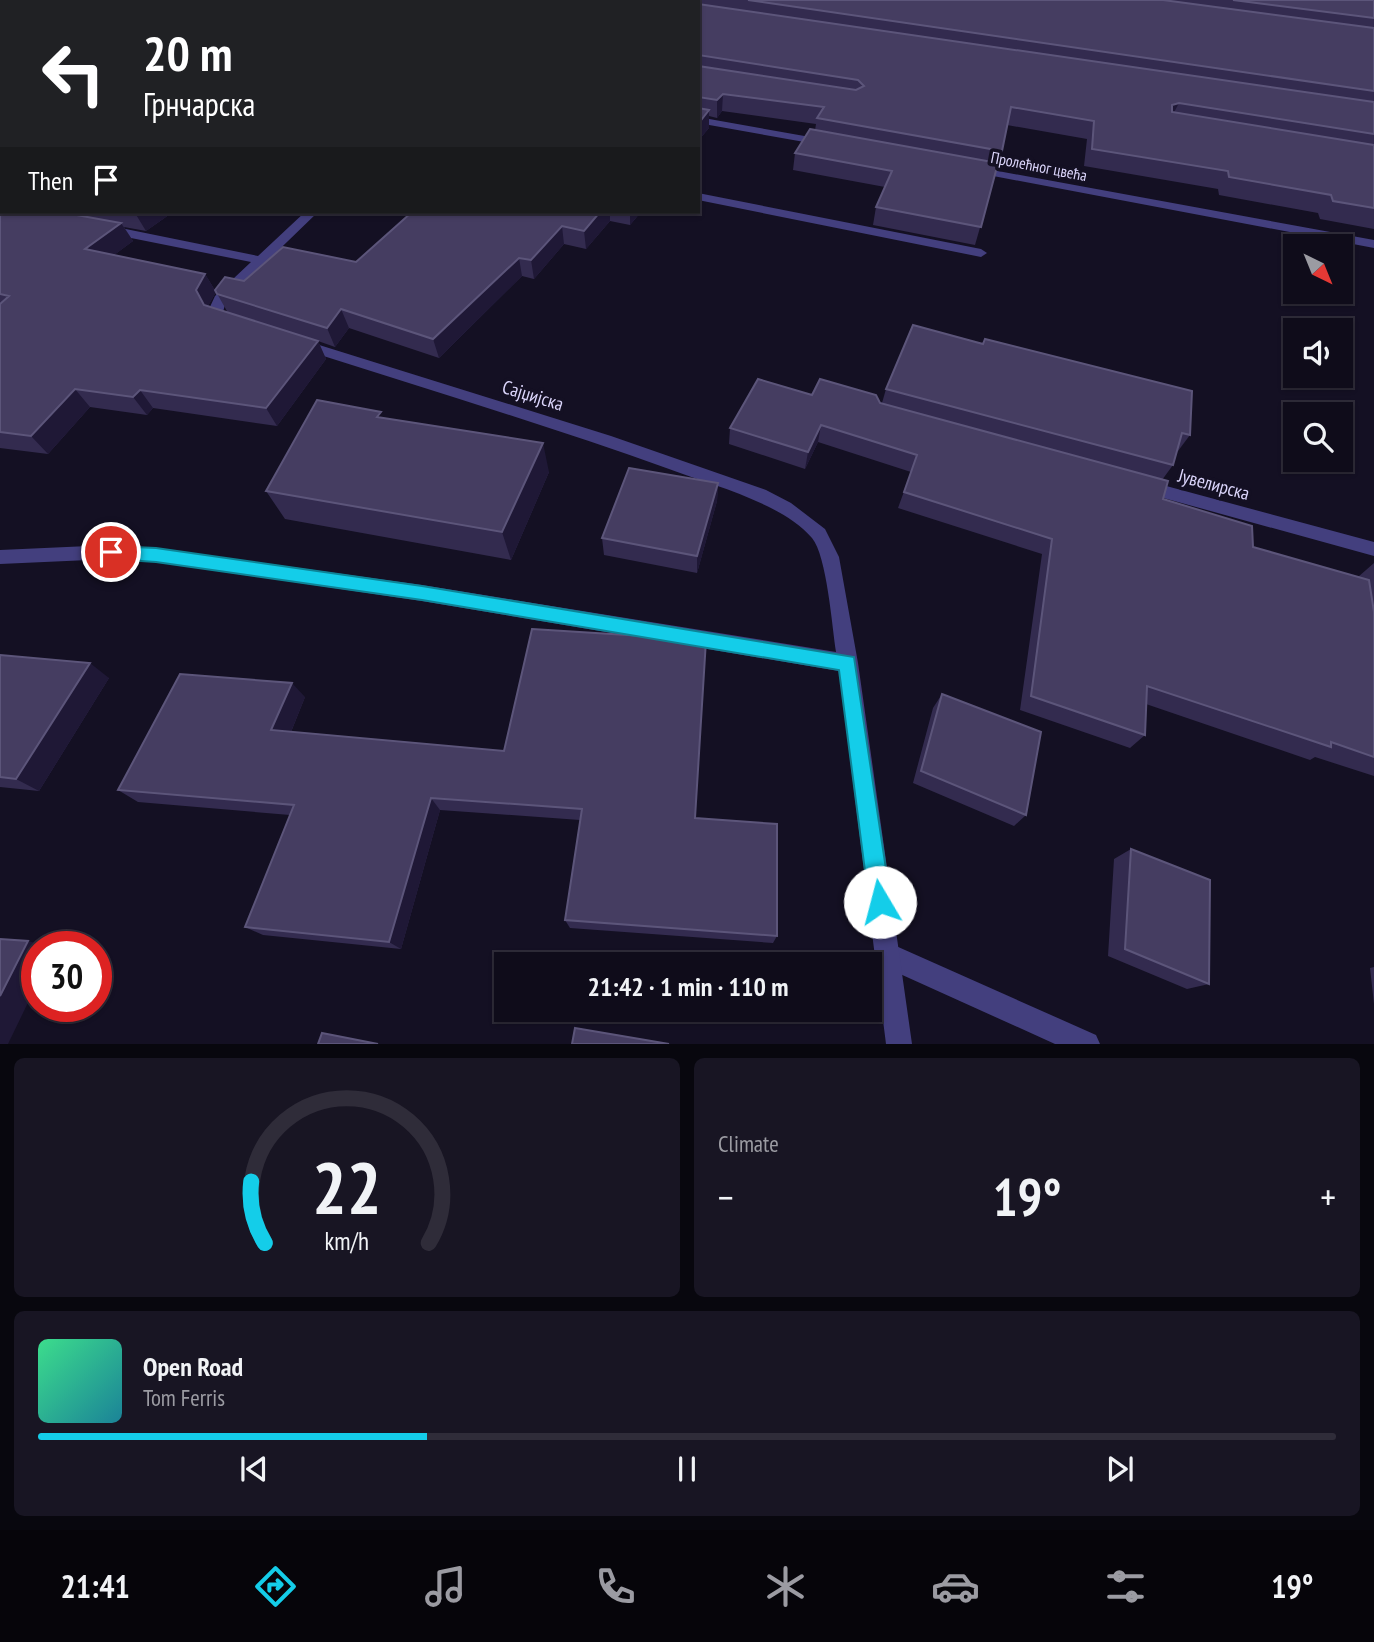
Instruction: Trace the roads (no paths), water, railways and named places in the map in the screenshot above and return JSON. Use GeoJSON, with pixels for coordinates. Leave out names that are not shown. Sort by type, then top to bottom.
{"type":"FeatureCollection","features":[{"type":"Feature","properties":{"kind":"street"},"geometry":{"type":"LineString","coordinates":[[700,120],[836,145]]}},
{"type":"Feature","properties":{"kind":"street","name":"Пролећног цвећа"},"geometry":{"type":"LineString","coordinates":[[960,167],[1374,244]]}},
{"type":"Feature","properties":{"kind":"street"},"geometry":{"type":"LineString","coordinates":[[700,196],[981,253]]}},
{"type":"Feature","properties":{"kind":"street"},"geometry":{"type":"LineString","coordinates":[[247,328],[221,318],[216,309],[220,299],[310,214]]}},
{"type":"Feature","properties":{"kind":"street"},"geometry":{"type":"LineString","coordinates":[[98,228],[260,260]]}},
{"type":"Feature","properties":{"kind":"street","name":"Сајџијска"},"geometry":{"type":"LineString","coordinates":[[279,338],[605,440],[760,495],[785,508],[819,534],[830,557],[848,663]]}},
{"type":"Feature","properties":{"kind":"street","name":"Јувелирска"},"geometry":{"type":"LineString","coordinates":[[1124,481],[1374,549]]}},
{"type":"Feature","properties":{"kind":"street"},"geometry":{"type":"LineString","coordinates":[[0,557],[111,552],[156,555],[422,593],[848,663],[899,1044]]}},
{"type":"Feature","properties":{"kind":"street"},"geometry":{"type":"LineString","coordinates":[[887,955],[1087,1044]]}}]}
